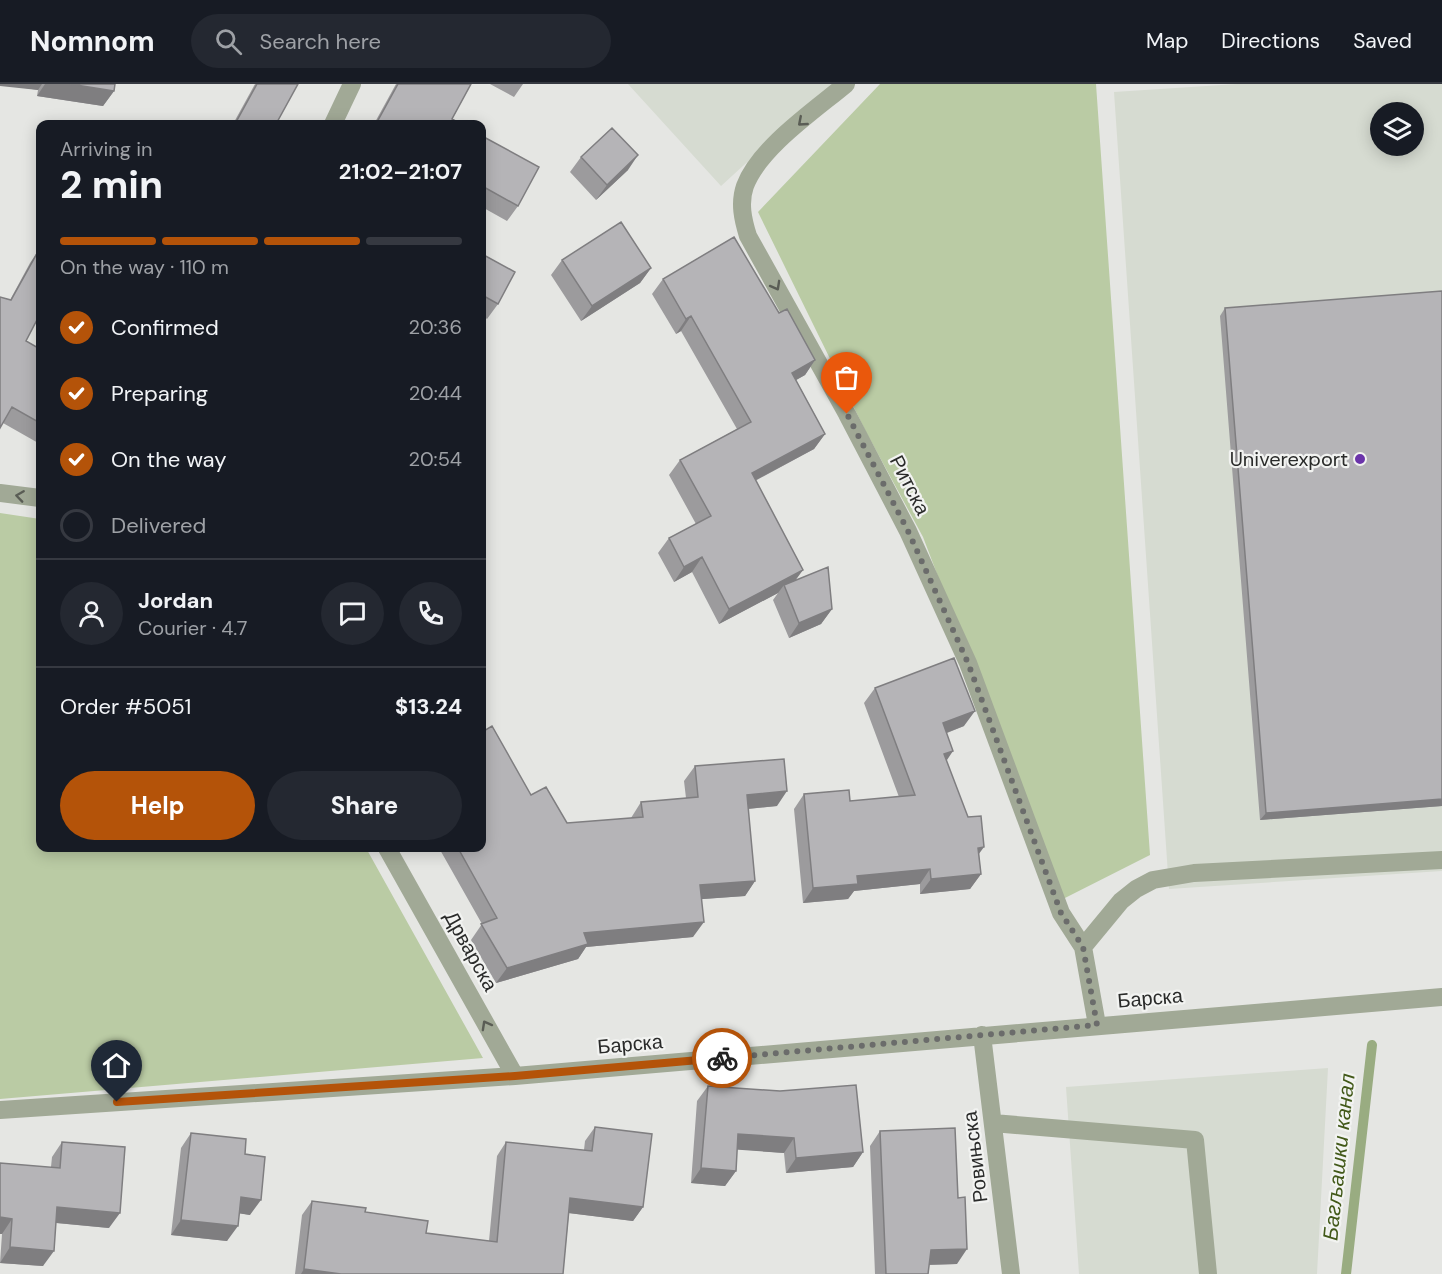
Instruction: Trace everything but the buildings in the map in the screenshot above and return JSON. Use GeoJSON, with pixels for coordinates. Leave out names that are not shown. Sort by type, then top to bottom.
{"type":"FeatureCollection","features":[{"type":"Feature","properties":{"kind":"street"},"geometry":{"type":"LineString","coordinates":[[335,120],[352,84]]}},
{"type":"Feature","properties":{"kind":"street","name":"Ритска"},"geometry":{"type":"LineString","coordinates":[[846,84],[782,139],[756,165],[745,186],[742,218],[748,236],[847,414],[908,531],[968,663],[1061,913],[1083,947]]}},
{"type":"Feature","properties":{"kind":"street"},"geometry":{"type":"LineString","coordinates":[[0,493],[36,498]]}},
{"type":"Feature","properties":{"kind":"street","name":"Дрварска"},"geometry":{"type":"LineString","coordinates":[[389,852],[515,1076]]}},
{"type":"Feature","properties":{"kind":"street"},"geometry":{"type":"LineString","coordinates":[[1097,1025],[1083,947],[1121,901],[1136,888],[1153,880],[1194,873],[1442,860]]}},
{"type":"Feature","properties":{"kind":"street","name":"Барска"},"geometry":{"type":"LineString","coordinates":[[0,1110],[515,1076],[1097,1025],[1442,998]]}},
{"type":"Feature","properties":{"kind":"street","name":"Ровињска"},"geometry":{"type":"LineString","coordinates":[[982,1035],[1011,1274]]}},
{"type":"Feature","properties":{"kind":"street"},"geometry":{"type":"LineString","coordinates":[[993,1123],[1195,1140],[1208,1274]]}},
{"type":"Feature","properties":{"kind":"shaded area"},"geometry":{"type":"Polygon","coordinates":[[[628,84],[833,84],[721,186],[628,84]]]}},
{"type":"Feature","properties":{"kind":"shaded area"},"geometry":{"type":"Polygon","coordinates":[[[1237,84],[1442,84],[1442,871],[1169,889],[1114,92],[1237,84]]]}},
{"type":"Feature","properties":{"kind":"shaded area"},"geometry":{"type":"Polygon","coordinates":[[[1328,1068],[1317,1274],[1079,1274],[1066,1087],[1328,1068]]]}},
{"type":"Feature","properties":{"kind":"green space"},"geometry":{"type":"Polygon","coordinates":[[[880,84],[1096,84],[1150,855],[1061,900],[923,537],[865,430],[758,212],[880,84]]]}},
{"type":"Feature","properties":{"kind":"green space"},"geometry":{"type":"Polygon","coordinates":[[[0,513],[36,518],[36,852],[368,852],[483,1058],[0,1099],[0,513]]]}},
{"type":"Feature","properties":{"kind":"waterway","name":"Багљашки канал"},"geometry":{"type":"LineString","coordinates":[[1346,1274],[1372,1045]]}},
{"type":"Feature","properties":{"kind":"way so far"},"geometry":{"type":"LineString","coordinates":[[722,1058],[1097,1025],[1083,947],[1061,913],[968,663],[908,531],[847,414]]}},
{"type":"Feature","properties":{"kind":"place","name":"Univerexport"},"geometry":{"type":"Point","coordinates":[1360,459]}},
{"type":"Feature","properties":{"kind":"route"},"geometry":{"type":"LineString","coordinates":[[117,1102],[515,1076],[722,1058]]}}]}
